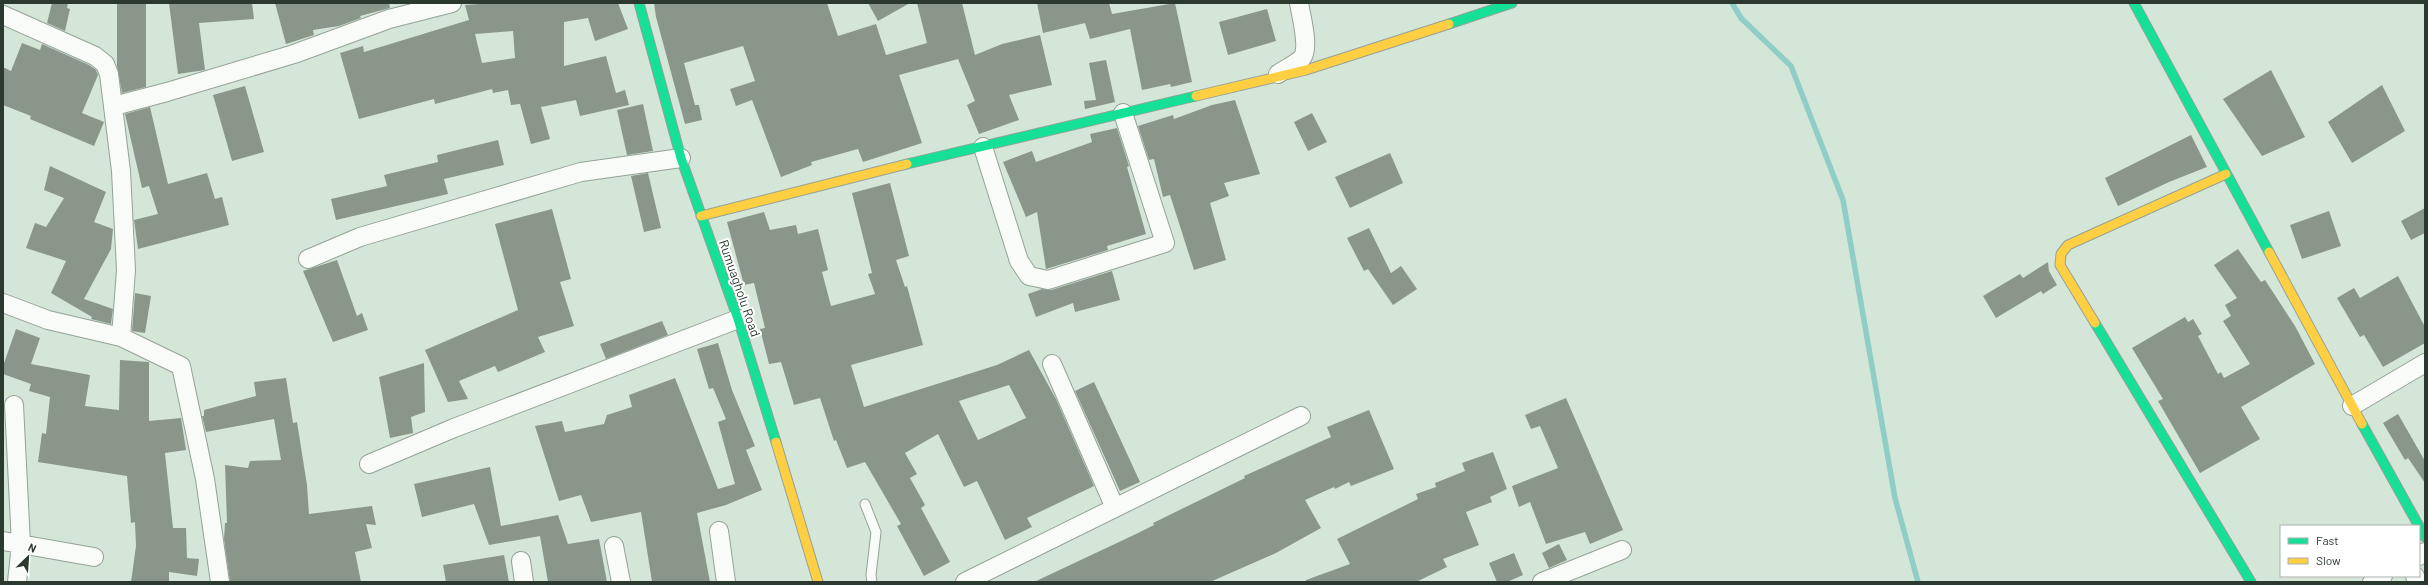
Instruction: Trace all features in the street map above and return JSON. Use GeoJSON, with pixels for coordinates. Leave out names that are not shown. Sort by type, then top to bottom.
{"type":"FeatureCollection","features":[{"type":"Feature","properties":{"kind":"street"},"geometry":{"type":"LineString","coordinates":[[114,106],[271,61],[389,20],[452,3]]}},
{"type":"Feature","properties":{"kind":"street","name":"Rumuagholu Road"},"geometry":{"type":"LineString","coordinates":[[639,3],[680,158],[738,319],[818,582]]}},
{"type":"Feature","properties":{"kind":"street"},"geometry":{"type":"LineString","coordinates":[[1273,78],[1302,58],[1305,51],[1305,37],[1299,3]]}},
{"type":"Feature","properties":{"kind":"street"},"geometry":{"type":"LineString","coordinates":[[702,216],[802,189],[1306,70],[1512,3]]}},
{"type":"Feature","properties":{"kind":"street"},"geometry":{"type":"LineString","coordinates":[[2134,3],[2352,406],[2418,525]]}},
{"type":"Feature","properties":{"kind":"street"},"geometry":{"type":"LineString","coordinates":[[3,15],[95,56],[105,64],[109,74],[121,171],[126,270],[121,337]]}},
{"type":"Feature","properties":{"kind":"street"},"geometry":{"type":"LineString","coordinates":[[983,147],[1018,261],[1029,276],[1048,280],[1165,243],[1123,113]]}},
{"type":"Feature","properties":{"kind":"street"},"geometry":{"type":"LineString","coordinates":[[308,259],[360,237],[582,172],[680,158]]}},
{"type":"Feature","properties":{"kind":"street"},"geometry":{"type":"LineString","coordinates":[[2226,174],[2068,245],[2061,254],[2060,265],[2251,582]]}},
{"type":"Feature","properties":{"kind":"street"},"geometry":{"type":"LineString","coordinates":[[3,303],[48,320],[121,337],[181,366],[205,479],[220,582]]}},
{"type":"Feature","properties":{"kind":"street"},"geometry":{"type":"LineString","coordinates":[[370,464],[454,428],[738,319]]}},
{"type":"Feature","properties":{"kind":"street"},"geometry":{"type":"LineString","coordinates":[[2352,406],[2425,362]]}},
{"type":"Feature","properties":{"kind":"street"},"geometry":{"type":"LineString","coordinates":[[1052,364],[1115,508]]}},
{"type":"Feature","properties":{"kind":"street"},"geometry":{"type":"LineString","coordinates":[[14,405],[21,544],[17,582]]}},
{"type":"Feature","properties":{"kind":"street"},"geometry":{"type":"LineString","coordinates":[[965,582],[1301,416]]}},
{"type":"Feature","properties":{"kind":"street"},"geometry":{"type":"LineString","coordinates":[[2420,528],[2425,537]]}},
{"type":"Feature","properties":{"kind":"street"},"geometry":{"type":"LineString","coordinates":[[719,531],[726,582]]}},
{"type":"Feature","properties":{"kind":"street"},"geometry":{"type":"LineString","coordinates":[[3,541],[94,557]]}},
{"type":"Feature","properties":{"kind":"street"},"geometry":{"type":"LineString","coordinates":[[614,546],[621,582]]}},
{"type":"Feature","properties":{"kind":"street"},"geometry":{"type":"LineString","coordinates":[[1542,582],[1622,550]]}},
{"type":"Feature","properties":{"kind":"street"},"geometry":{"type":"LineString","coordinates":[[521,561],[524,582]]}},
{"type":"Feature","properties":{"kind":"street"},"geometry":{"type":"LineString","coordinates":[[2372,582],[2381,577]]}},
{"type":"Feature","properties":{"kind":"lane"},"geometry":{"type":"LineString","coordinates":[[864,504],[876,532],[871,575],[872,582]]}},
{"type":"Feature","properties":{"kind":"building"},"geometry":{"type":"Polygon","coordinates":[[[52,3],[68,3],[67,8],[70,9],[65,31],[47,23],[52,3]]]}},
{"type":"Feature","properties":{"kind":"building"},"geometry":{"type":"Polygon","coordinates":[[[117,3],[146,3],[146,87],[122,93],[117,66],[117,3]]]}},
{"type":"Feature","properties":{"kind":"building"},"geometry":{"type":"Polygon","coordinates":[[[169,3],[252,3],[254,19],[199,23],[205,70],[178,74],[169,3]]]}},
{"type":"Feature","properties":{"kind":"building"},"geometry":{"type":"Polygon","coordinates":[[[275,3],[389,3],[390,8],[360,16],[361,18],[339,26],[313,30],[314,35],[286,44],[275,3]]]}},
{"type":"Feature","properties":{"kind":"building"},"geometry":{"type":"Polygon","coordinates":[[[491,3],[618,3],[628,29],[595,41],[588,18],[564,22],[564,66],[606,56],[616,93],[625,90],[629,105],[580,116],[576,100],[541,107],[550,139],[531,144],[520,104],[511,105],[508,90],[493,93],[492,89],[435,104],[434,99],[359,119],[340,53],[363,46],[364,52],[469,20],[465,5],[491,3]],[[513,31],[475,34],[482,63],[515,58],[513,31]]]}},
{"type":"Feature","properties":{"kind":"building"},"geometry":{"type":"Polygon","coordinates":[[[654,3],[827,3],[838,36],[876,24],[886,55],[927,43],[917,3],[962,3],[975,55],[1002,44],[1040,35],[1052,85],[1009,95],[1019,120],[979,134],[967,105],[975,101],[958,59],[899,75],[922,143],[863,162],[858,149],[811,162],[812,165],[781,177],[752,100],[736,106],[730,89],[755,81],[743,46],[684,63],[695,105],[699,105],[702,120],[685,124],[656,17],[654,3]]]}},
{"type":"Feature","properties":{"kind":"building"},"geometry":{"type":"Polygon","coordinates":[[[868,3],[910,3],[878,21],[868,3]]]}},
{"type":"Feature","properties":{"kind":"building"},"geometry":{"type":"Polygon","coordinates":[[[1037,3],[1109,3],[1112,14],[1175,3],[1192,82],[1171,87],[1170,84],[1142,90],[1130,29],[1090,39],[1085,23],[1043,33],[1037,3]]]}},
{"type":"Feature","properties":{"kind":"building"},"geometry":{"type":"Polygon","coordinates":[[[1267,9],[1276,41],[1228,55],[1219,22],[1267,9]]]}},
{"type":"Feature","properties":{"kind":"building"},"geometry":{"type":"Polygon","coordinates":[[[22,43],[40,50],[42,44],[89,65],[96,70],[98,75],[82,113],[104,122],[94,146],[30,119],[31,116],[3,105],[3,67],[11,71],[22,43]]]}},
{"type":"Feature","properties":{"kind":"building"},"geometry":{"type":"Polygon","coordinates":[[[1106,60],[1115,102],[1085,109],[1084,101],[1096,100],[1089,63],[1106,60]]]}},
{"type":"Feature","properties":{"kind":"building"},"geometry":{"type":"Polygon","coordinates":[[[2271,70],[2305,137],[2262,156],[2223,99],[2271,70]]]}},
{"type":"Feature","properties":{"kind":"building"},"geometry":{"type":"Polygon","coordinates":[[[2382,85],[2405,131],[2352,163],[2328,122],[2382,85]]]}},
{"type":"Feature","properties":{"kind":"building"},"geometry":{"type":"Polygon","coordinates":[[[245,86],[264,152],[232,161],[213,95],[245,86]]]}},
{"type":"Feature","properties":{"kind":"building"},"geometry":{"type":"Polygon","coordinates":[[[1235,100],[1260,174],[1224,183],[1229,196],[1210,203],[1226,260],[1194,270],[1170,195],[1163,197],[1154,159],[1149,160],[1138,126],[1173,115],[1174,119],[1212,105],[1235,100]]]}},
{"type":"Feature","properties":{"kind":"building"},"geometry":{"type":"Polygon","coordinates":[[[643,104],[653,151],[627,155],[617,110],[643,104]]]}},
{"type":"Feature","properties":{"kind":"building"},"geometry":{"type":"Polygon","coordinates":[[[150,107],[168,184],[207,173],[215,199],[222,197],[229,225],[138,249],[134,220],[158,214],[149,186],[142,188],[125,114],[150,107]]]}},
{"type":"Feature","properties":{"kind":"building"},"geometry":{"type":"Polygon","coordinates":[[[1312,113],[1327,142],[1308,151],[1294,122],[1312,113]]]}},
{"type":"Feature","properties":{"kind":"building"},"geometry":{"type":"Polygon","coordinates":[[[1117,128],[1129,166],[1127,167],[1146,234],[1107,246],[1108,250],[1046,269],[1037,212],[1026,217],[1003,162],[1032,151],[1036,162],[1092,142],[1090,134],[1117,128]]]}},
{"type":"Feature","properties":{"kind":"building"},"geometry":{"type":"Polygon","coordinates":[[[2191,135],[2207,167],[2169,182],[2118,206],[2105,178],[2191,135]]]}},
{"type":"Feature","properties":{"kind":"building"},"geometry":{"type":"Polygon","coordinates":[[[498,140],[504,165],[444,179],[448,194],[336,220],[331,199],[387,186],[384,175],[438,162],[437,155],[498,140]]]}},
{"type":"Feature","properties":{"kind":"building"},"geometry":{"type":"Polygon","coordinates":[[[1390,153],[1403,183],[1350,208],[1335,177],[1390,153]]]}},
{"type":"Feature","properties":{"kind":"building"},"geometry":{"type":"Polygon","coordinates":[[[50,166],[106,192],[94,222],[113,229],[111,249],[84,299],[113,309],[111,324],[91,319],[92,317],[51,293],[66,261],[26,248],[35,223],[46,227],[64,198],[44,190],[50,166]]]}},
{"type":"Feature","properties":{"kind":"building"},"geometry":{"type":"Polygon","coordinates":[[[648,173],[661,228],[644,232],[631,176],[648,173]]]}},
{"type":"Feature","properties":{"kind":"building"},"geometry":{"type":"Polygon","coordinates":[[[890,183],[909,256],[896,260],[905,287],[907,286],[923,345],[851,365],[864,407],[997,365],[1029,350],[1056,399],[1094,486],[1027,518],[1032,527],[1005,540],[977,481],[964,487],[938,434],[905,453],[917,474],[910,478],[925,505],[921,508],[950,562],[924,576],[897,526],[901,524],[865,462],[847,468],[836,440],[834,441],[820,398],[794,405],[781,362],[769,364],[760,329],[765,328],[754,283],[744,285],[727,222],[764,212],[770,230],[796,225],[798,234],[818,229],[828,270],[822,272],[831,306],[875,294],[868,274],[872,273],[852,193],[890,183]],[[1009,385],[959,401],[978,440],[1026,418],[1009,385]]]}},
{"type":"Feature","properties":{"kind":"building"},"geometry":{"type":"Polygon","coordinates":[[[2425,208],[2425,233],[2411,240],[2401,221],[2425,208]]]}},
{"type":"Feature","properties":{"kind":"building"},"geometry":{"type":"Polygon","coordinates":[[[552,209],[571,279],[560,282],[574,326],[538,337],[545,352],[498,372],[495,366],[459,381],[468,399],[448,402],[425,350],[518,310],[495,224],[552,209]]]}},
{"type":"Feature","properties":{"kind":"building"},"geometry":{"type":"Polygon","coordinates":[[[2329,211],[2341,246],[2302,259],[2290,225],[2329,211]]]}},
{"type":"Feature","properties":{"kind":"building"},"geometry":{"type":"Polygon","coordinates":[[[1369,228],[1391,273],[1401,266],[1417,289],[1393,305],[1368,269],[1364,271],[1347,238],[1369,228]]]}},
{"type":"Feature","properties":{"kind":"building"},"geometry":{"type":"Polygon","coordinates":[[[2238,249],[2261,282],[2265,280],[2295,326],[2315,364],[2241,407],[2260,439],[2200,473],[2158,401],[2163,399],[2132,348],[2185,317],[2188,322],[2193,319],[2202,334],[2198,336],[2218,374],[2221,372],[2224,378],[2250,364],[2223,321],[2231,316],[2225,305],[2237,298],[2214,265],[2238,249]]]}},
{"type":"Feature","properties":{"kind":"building"},"geometry":{"type":"Polygon","coordinates":[[[337,260],[357,316],[362,313],[368,330],[333,342],[303,271],[337,260]]]}},
{"type":"Feature","properties":{"kind":"building"},"geometry":{"type":"Polygon","coordinates":[[[2048,262],[2049,271],[2057,285],[2043,294],[2041,291],[1996,318],[1983,296],[2020,274],[2023,278],[2048,262]]]}},
{"type":"Feature","properties":{"kind":"building"},"geometry":{"type":"Polygon","coordinates":[[[1112,271],[1120,300],[1075,312],[1073,303],[1036,317],[1028,294],[1042,289],[1051,290],[1112,271]]]}},
{"type":"Feature","properties":{"kind":"building"},"geometry":{"type":"Polygon","coordinates":[[[2398,276],[2425,327],[2425,343],[2383,367],[2364,335],[2360,337],[2337,298],[2354,288],[2360,298],[2398,276]]]}},
{"type":"Feature","properties":{"kind":"building"},"geometry":{"type":"Polygon","coordinates":[[[135,293],[151,296],[145,333],[132,331],[135,293]]]}},
{"type":"Feature","properties":{"kind":"building"},"geometry":{"type":"Polygon","coordinates":[[[662,321],[668,335],[606,359],[600,344],[662,321]]]}},
{"type":"Feature","properties":{"kind":"building"},"geometry":{"type":"Polygon","coordinates":[[[16,329],[40,338],[31,364],[90,375],[85,406],[119,410],[120,360],[149,362],[149,421],[181,418],[186,450],[165,453],[173,528],[186,528],[187,558],[199,559],[197,576],[169,572],[169,582],[131,582],[136,546],[135,522],[131,523],[127,476],[38,462],[42,433],[46,434],[50,397],[29,391],[31,384],[3,374],[3,366],[16,329]]]}},
{"type":"Feature","properties":{"kind":"building"},"geometry":{"type":"Polygon","coordinates":[[[718,343],[732,390],[755,446],[746,450],[762,490],[726,505],[697,513],[710,582],[652,582],[641,512],[591,522],[581,495],[559,501],[535,426],[562,421],[565,432],[604,424],[607,415],[632,407],[629,395],[675,378],[718,489],[735,484],[718,422],[726,419],[713,388],[709,389],[697,349],[718,343]]]}},
{"type":"Feature","properties":{"kind":"building"},"geometry":{"type":"Polygon","coordinates":[[[424,363],[425,412],[411,417],[413,433],[390,438],[379,377],[424,363]]]}},
{"type":"Feature","properties":{"kind":"building"},"geometry":{"type":"Polygon","coordinates":[[[286,378],[293,423],[297,422],[307,485],[309,514],[372,506],[376,525],[366,524],[372,548],[355,552],[361,582],[230,582],[224,539],[225,523],[227,523],[225,465],[248,468],[250,461],[281,460],[274,419],[206,432],[202,416],[204,416],[204,410],[256,396],[254,382],[286,378]]]}},
{"type":"Feature","properties":{"kind":"building"},"geometry":{"type":"Polygon","coordinates":[[[1094,382],[1140,482],[1120,491],[1075,391],[1094,382]]]}},
{"type":"Feature","properties":{"kind":"building"},"geometry":{"type":"Polygon","coordinates":[[[1566,398],[1623,530],[1590,544],[1585,532],[1546,544],[1530,502],[1519,507],[1512,486],[1558,468],[1540,426],[1531,429],[1525,415],[1566,398]]]}},
{"type":"Feature","properties":{"kind":"building"},"geometry":{"type":"Polygon","coordinates":[[[1369,410],[1394,469],[1351,486],[1349,482],[1335,489],[1334,487],[1305,500],[1321,528],[1276,553],[1210,582],[1034,582],[1154,525],[1153,523],[1245,478],[1244,476],[1331,437],[1327,427],[1369,410]]]}},
{"type":"Feature","properties":{"kind":"building"},"geometry":{"type":"Polygon","coordinates":[[[2398,414],[2425,461],[2425,483],[2408,458],[2405,460],[2383,423],[2398,414]]]}},
{"type":"Feature","properties":{"kind":"building"},"geometry":{"type":"Polygon","coordinates":[[[1493,452],[1507,489],[1490,497],[1492,502],[1466,512],[1479,545],[1443,559],[1447,567],[1416,582],[1306,582],[1306,580],[1350,564],[1337,539],[1418,499],[1416,494],[1436,487],[1435,483],[1465,471],[1462,463],[1493,452]]]}},
{"type":"Feature","properties":{"kind":"building"},"geometry":{"type":"Polygon","coordinates":[[[490,467],[501,526],[558,515],[568,544],[599,539],[607,582],[548,582],[540,536],[489,545],[474,504],[422,517],[414,484],[490,467]]]}},
{"type":"Feature","properties":{"kind":"building"},"geometry":{"type":"Polygon","coordinates":[[[1559,544],[1567,560],[1549,568],[1542,553],[1559,544]]]}},
{"type":"Feature","properties":{"kind":"building"},"geometry":{"type":"Polygon","coordinates":[[[1514,553],[1523,575],[1507,582],[1497,582],[1489,563],[1514,553]]]}},
{"type":"Feature","properties":{"kind":"building"},"geometry":{"type":"Polygon","coordinates":[[[504,555],[509,582],[446,582],[443,565],[504,555]]]}},
{"type":"Feature","properties":{"kind":"waterway"},"geometry":{"type":"LineString","coordinates":[[1732,3],[1741,18],[1791,66],[1843,200],[1895,498],[1918,582]]}},
{"type":"Feature","properties":{"kind":"traffic: fast"},"geometry":{"type":"LineString","coordinates":[[639,3],[681,158],[738,319],[776,442]]}},
{"type":"Feature","properties":{"kind":"traffic: fast"},"geometry":{"type":"LineString","coordinates":[[1449,24],[1512,3]]}},
{"type":"Feature","properties":{"kind":"traffic: fast"},"geometry":{"type":"LineString","coordinates":[[2134,3],[2269,252]]}},
{"type":"Feature","properties":{"kind":"traffic: fast"},"geometry":{"type":"LineString","coordinates":[[907,164],[1196,96]]}},
{"type":"Feature","properties":{"kind":"traffic: fast"},"geometry":{"type":"LineString","coordinates":[[2095,323],[2251,582]]}},
{"type":"Feature","properties":{"kind":"traffic: fast"},"geometry":{"type":"LineString","coordinates":[[2362,424],[2418,525]]}},
{"type":"Feature","properties":{"kind":"traffic: fast"},"geometry":{"type":"LineString","coordinates":[[2420,528],[2425,537]]}},
{"type":"Feature","properties":{"kind":"traffic: slow"},"geometry":{"type":"LineString","coordinates":[[1196,96],[1306,70],[1449,24]]}},
{"type":"Feature","properties":{"kind":"traffic: slow"},"geometry":{"type":"LineString","coordinates":[[701,216],[907,164]]}},
{"type":"Feature","properties":{"kind":"traffic: slow"},"geometry":{"type":"LineString","coordinates":[[2095,323],[2060,265],[2061,254],[2068,245],[2226,174]]}},
{"type":"Feature","properties":{"kind":"traffic: slow"},"geometry":{"type":"LineString","coordinates":[[2269,252],[2362,424]]}},
{"type":"Feature","properties":{"kind":"traffic: slow"},"geometry":{"type":"LineString","coordinates":[[776,442],[818,582]]}}]}
